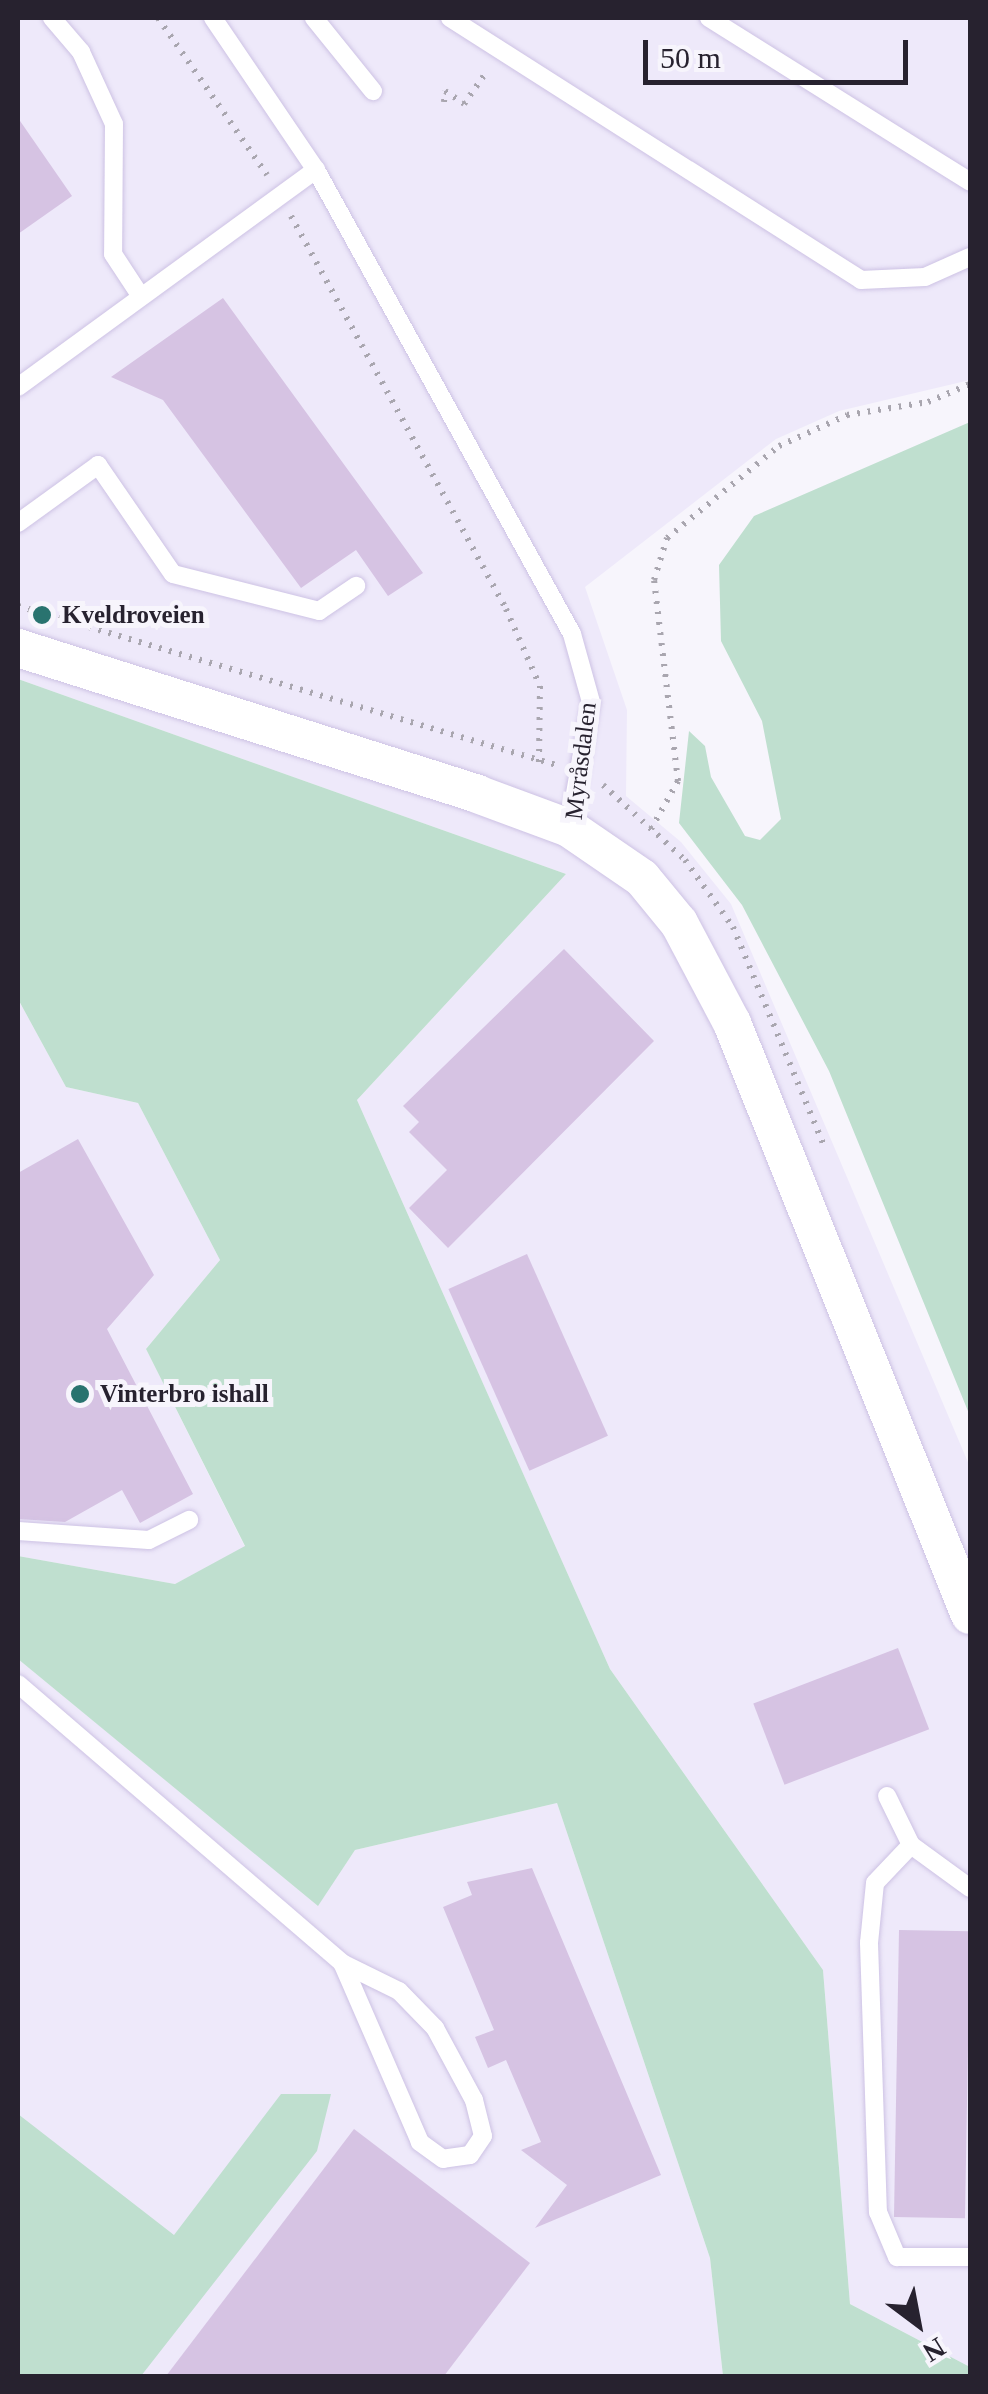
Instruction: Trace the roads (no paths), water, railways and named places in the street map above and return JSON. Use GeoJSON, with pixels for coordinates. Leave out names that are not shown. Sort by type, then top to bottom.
{"type":"FeatureCollection","features":[{"type":"Feature","properties":{"kind":"street"},"geometry":{"type":"LineString","coordinates":[[18,648],[569,828]]}},
{"type":"Feature","properties":{"kind":"street","name":"Myråsdalen"},"geometry":{"type":"LineString","coordinates":[[569,828],[642,878],[705,966],[970,1615]]}},
{"type":"Feature","properties":{"kind":"lane","name":"Myråsdalen"},"geometry":{"type":"LineString","coordinates":[[213,18],[316,170],[572,634],[590,702],[569,828]]}},
{"type":"Feature","properties":{"kind":"lane"},"geometry":{"type":"LineString","coordinates":[[314,18],[373,91]]}},
{"type":"Feature","properties":{"kind":"lane"},"geometry":{"type":"LineString","coordinates":[[450,18],[861,280],[926,277],[970,257]]}},
{"type":"Feature","properties":{"kind":"lane"},"geometry":{"type":"LineString","coordinates":[[709,18],[967,187]]}},
{"type":"Feature","properties":{"kind":"lane"},"geometry":{"type":"LineString","coordinates":[[58,20],[102,87],[114,124],[113,254],[138,292]]}},
{"type":"Feature","properties":{"kind":"lane"},"geometry":{"type":"LineString","coordinates":[[18,386],[138,292],[316,170]]}},
{"type":"Feature","properties":{"kind":"lane"},"geometry":{"type":"LineString","coordinates":[[18,523],[98,466],[173,574],[319,610],[356,586]]}},
{"type":"Feature","properties":{"kind":"lane"},"geometry":{"type":"LineString","coordinates":[[18,1531],[149,1540],[188,1520]]}},
{"type":"Feature","properties":{"kind":"lane"},"geometry":{"type":"LineString","coordinates":[[18,1684],[342,1963],[399,1991],[435,2028],[474,2100],[484,2136],[470,2155],[443,2159],[420,2142],[342,1963]]}},
{"type":"Feature","properties":{"kind":"lane"},"geometry":{"type":"LineString","coordinates":[[886,1796],[910,1846],[970,1888]]}},
{"type":"Feature","properties":{"kind":"lane"},"geometry":{"type":"LineString","coordinates":[[910,1846],[875,1883],[869,1943],[878,2212],[896,2257],[970,2257]]}},
{"type":"Feature","properties":{"kind":"place","name":"Kveldroveien"},"geometry":{"type":"Point","coordinates":[42,615]}},
{"type":"Feature","properties":{"kind":"place","name":"Vinterbro ishall"},"geometry":{"type":"Point","coordinates":[80,1394]}}]}
